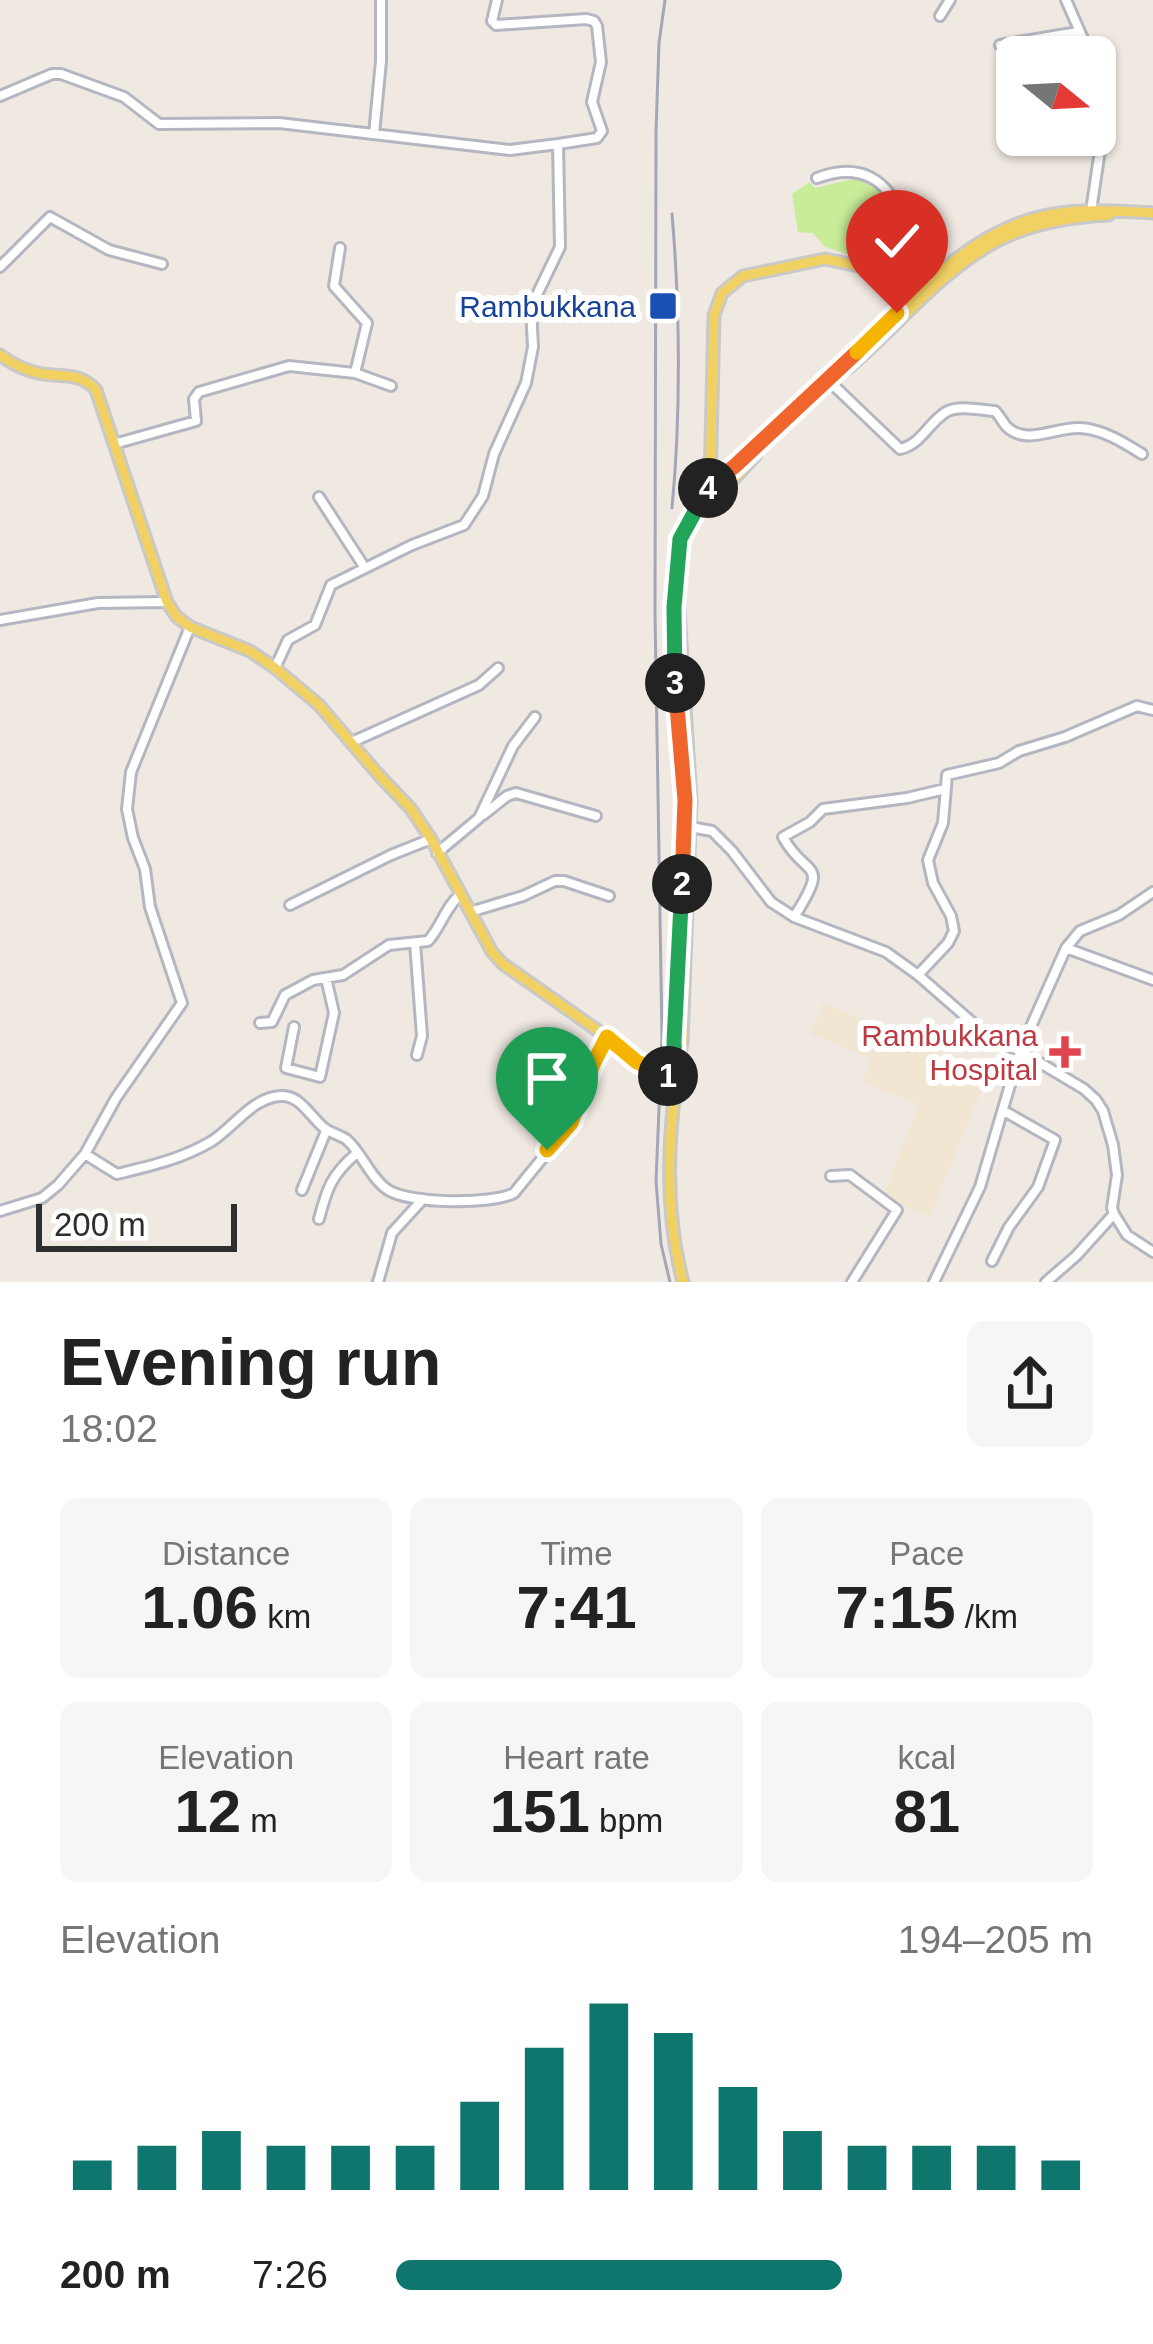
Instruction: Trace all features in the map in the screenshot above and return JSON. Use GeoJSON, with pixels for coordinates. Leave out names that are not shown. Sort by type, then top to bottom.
{"type":"FeatureCollection","features":[{"type":"Feature","properties":{"kind":"main road"},"geometry":{"type":"LineString","coordinates":[[687,826],[674,607],[680,539],[693,516],[712,492],[962,254],[998,232],[1036,218],[1148,213]]}},
{"type":"Feature","properties":{"kind":"main road"},"geometry":{"type":"LineString","coordinates":[[712,492],[712,331],[722,293],[743,275],[825,259],[883,271],[919,297]]}},
{"type":"Feature","properties":{"kind":"main road"},"geometry":{"type":"LineString","coordinates":[[0,355],[37,373],[76,376],[96,390],[167,602],[176,616],[190,627],[250,651],[319,705],[411,809],[491,952],[503,964],[637,1062],[676,1078]]}},
{"type":"Feature","properties":{"kind":"main road"},"geometry":{"type":"LineString","coordinates":[[677,578],[694,743],[687,826],[682,1042],[668,1193],[683,1282]]}},
{"type":"Feature","properties":{"kind":"street"},"geometry":{"type":"LineString","coordinates":[[374,134],[381,0]]}},
{"type":"Feature","properties":{"kind":"street"},"geometry":{"type":"LineString","coordinates":[[0,96],[62,74],[124,98],[159,124],[279,123],[510,150],[598,138],[602,131],[592,102],[601,62],[594,21],[496,25],[492,21],[497,0]]}},
{"type":"Feature","properties":{"kind":"street"},"geometry":{"type":"LineString","coordinates":[[940,16],[950,0]]}},
{"type":"Feature","properties":{"kind":"street"},"geometry":{"type":"LineString","coordinates":[[1066,0],[1080,36]]}},
{"type":"Feature","properties":{"kind":"street"},"geometry":{"type":"LineString","coordinates":[[1054,36],[1078,32]]}},
{"type":"Feature","properties":{"kind":"street"},"geometry":{"type":"LineString","coordinates":[[275,668],[288,640],[315,625],[331,585],[464,525],[483,496],[494,454],[526,383],[533,346],[531,307],[560,247],[558,145]]}},
{"type":"Feature","properties":{"kind":"street"},"geometry":{"type":"LineString","coordinates":[[1091,213],[1099,156]]}},
{"type":"Feature","properties":{"kind":"street"},"geometry":{"type":"LineString","coordinates":[[817,178],[841,169],[874,178],[899,208],[903,221],[883,271]]}},
{"type":"Feature","properties":{"kind":"street"},"geometry":{"type":"LineString","coordinates":[[0,267],[50,218],[109,250],[162,264]]}},
{"type":"Feature","properties":{"kind":"street"},"geometry":{"type":"LineString","coordinates":[[340,248],[334,286],[367,322],[355,373]]}},
{"type":"Feature","properties":{"kind":"street"},"geometry":{"type":"LineString","coordinates":[[114,444],[196,421],[194,399],[200,392],[289,366],[355,373],[391,386]]}},
{"type":"Feature","properties":{"kind":"street"},"geometry":{"type":"LineString","coordinates":[[826,384],[900,448],[921,438],[945,412],[958,408],[995,411],[1012,430],[1031,435],[1087,428],[1142,454]]}},
{"type":"Feature","properties":{"kind":"street"},"geometry":{"type":"LineString","coordinates":[[319,496],[365,568]]}},
{"type":"Feature","properties":{"kind":"street"},"geometry":{"type":"LineString","coordinates":[[0,620],[98,603],[167,602]]}},
{"type":"Feature","properties":{"kind":"street"},"geometry":{"type":"LineString","coordinates":[[0,1211],[42,1198],[85,1154],[116,1098],[182,1003],[150,907],[128,809],[130,772],[190,627]]}},
{"type":"Feature","properties":{"kind":"street"},"geometry":{"type":"LineString","coordinates":[[352,742],[479,685],[498,668]]}},
{"type":"Feature","properties":{"kind":"street"},"geometry":{"type":"LineString","coordinates":[[918,975],[954,932],[928,860],[943,823],[947,775],[999,763],[1137,706],[1153,710]]}},
{"type":"Feature","properties":{"kind":"street"},"geometry":{"type":"LineString","coordinates":[[479,818],[513,746],[535,716]]}},
{"type":"Feature","properties":{"kind":"street"},"geometry":{"type":"LineString","coordinates":[[794,917],[814,880],[812,867],[785,844],[786,834],[824,809],[945,789]]}},
{"type":"Feature","properties":{"kind":"street"},"geometry":{"type":"LineString","coordinates":[[437,853],[515,793],[596,816]]}},
{"type":"Feature","properties":{"kind":"street"},"geometry":{"type":"LineString","coordinates":[[687,826],[712,831],[771,902],[794,917],[886,952],[989,1037],[1020,1051],[1096,1100],[1113,1145],[1114,1214],[1127,1235],[1153,1252]]}},
{"type":"Feature","properties":{"kind":"street"},"geometry":{"type":"LineString","coordinates":[[290,905],[431,839]]}},
{"type":"Feature","properties":{"kind":"street"},"geometry":{"type":"LineString","coordinates":[[470,912],[555,881],[609,896]]}},
{"type":"Feature","properties":{"kind":"street"},"geometry":{"type":"LineString","coordinates":[[934,1282],[980,1187],[1020,1051],[1066,948],[1080,931],[1119,915],[1153,892]]}},
{"type":"Feature","properties":{"kind":"street"},"geometry":{"type":"LineString","coordinates":[[260,1023],[272,1022],[285,995],[313,980],[343,975],[389,945],[428,941],[460,895]]}},
{"type":"Feature","properties":{"kind":"street"},"geometry":{"type":"LineString","coordinates":[[416,943],[422,1036],[417,1055]]}},
{"type":"Feature","properties":{"kind":"street"},"geometry":{"type":"LineString","coordinates":[[1066,948],[1153,980]]}},
{"type":"Feature","properties":{"kind":"street"},"geometry":{"type":"LineString","coordinates":[[294,1027],[286,1068],[320,1077],[334,1013],[326,978]]}},
{"type":"Feature","properties":{"kind":"street"},"geometry":{"type":"LineString","coordinates":[[85,1154],[117,1174],[171,1161],[217,1138],[264,1100],[283,1095],[296,1099],[326,1131],[346,1139],[388,1190],[484,1202],[514,1193],[571,1123],[607,1037]]}},
{"type":"Feature","properties":{"kind":"street"},"geometry":{"type":"LineString","coordinates":[[992,1261],[1038,1187],[1055,1140],[1003,1111]]}},
{"type":"Feature","properties":{"kind":"street"},"geometry":{"type":"LineString","coordinates":[[302,1190],[326,1131]]}},
{"type":"Feature","properties":{"kind":"street"},"geometry":{"type":"LineString","coordinates":[[319,1219],[327,1187],[357,1153]]}},
{"type":"Feature","properties":{"kind":"street"},"geometry":{"type":"LineString","coordinates":[[831,1176],[850,1175],[897,1210],[853,1282]]}},
{"type":"Feature","properties":{"kind":"street"},"geometry":{"type":"LineString","coordinates":[[378,1282],[392,1234],[423,1198]]}},
{"type":"Feature","properties":{"kind":"street"},"geometry":{"type":"LineString","coordinates":[[1046,1282],[1114,1214]]}},
{"type":"Feature","properties":{"kind":"shaded area"},"geometry":{"type":"Polygon","coordinates":[[[823,1003],[989,1070],[930,1216],[883,1197],[919,1105],[863,1082],[871,1059],[811,1034],[823,1003]]]}},
{"type":"Feature","properties":{"kind":"green space"},"geometry":{"type":"Polygon","coordinates":[[[870,180],[893,213],[895,228],[881,265],[825,247],[813,233],[798,232],[792,194],[810,182],[815,188],[870,180]]]}},
{"type":"Feature","properties":{"kind":"railway"},"geometry":{"type":"LineString","coordinates":[[665,0],[656,132],[655,613],[662,1037],[656,1181],[661,1244],[670,1282]]}},
{"type":"Feature","properties":{"kind":"railway"},"geometry":{"type":"LineString","coordinates":[[672,214],[678,361],[672,508]]}},
{"type":"Feature","properties":{"kind":"place","name":"Rambukkana"},"geometry":{"type":"Point","coordinates":[663,306]}},
{"type":"Feature","properties":{"kind":"place","name":"Rambukkana Hospital"},"geometry":{"type":"Point","coordinates":[1065,1052]}},
{"type":"Feature","properties":{"kind":"route"},"geometry":{"type":"LineString","coordinates":[[547,1150],[571,1123],[607,1037],[637,1062],[676,1078],[685,800],[674,607],[682,534],[707,488],[897,313]]}}]}
